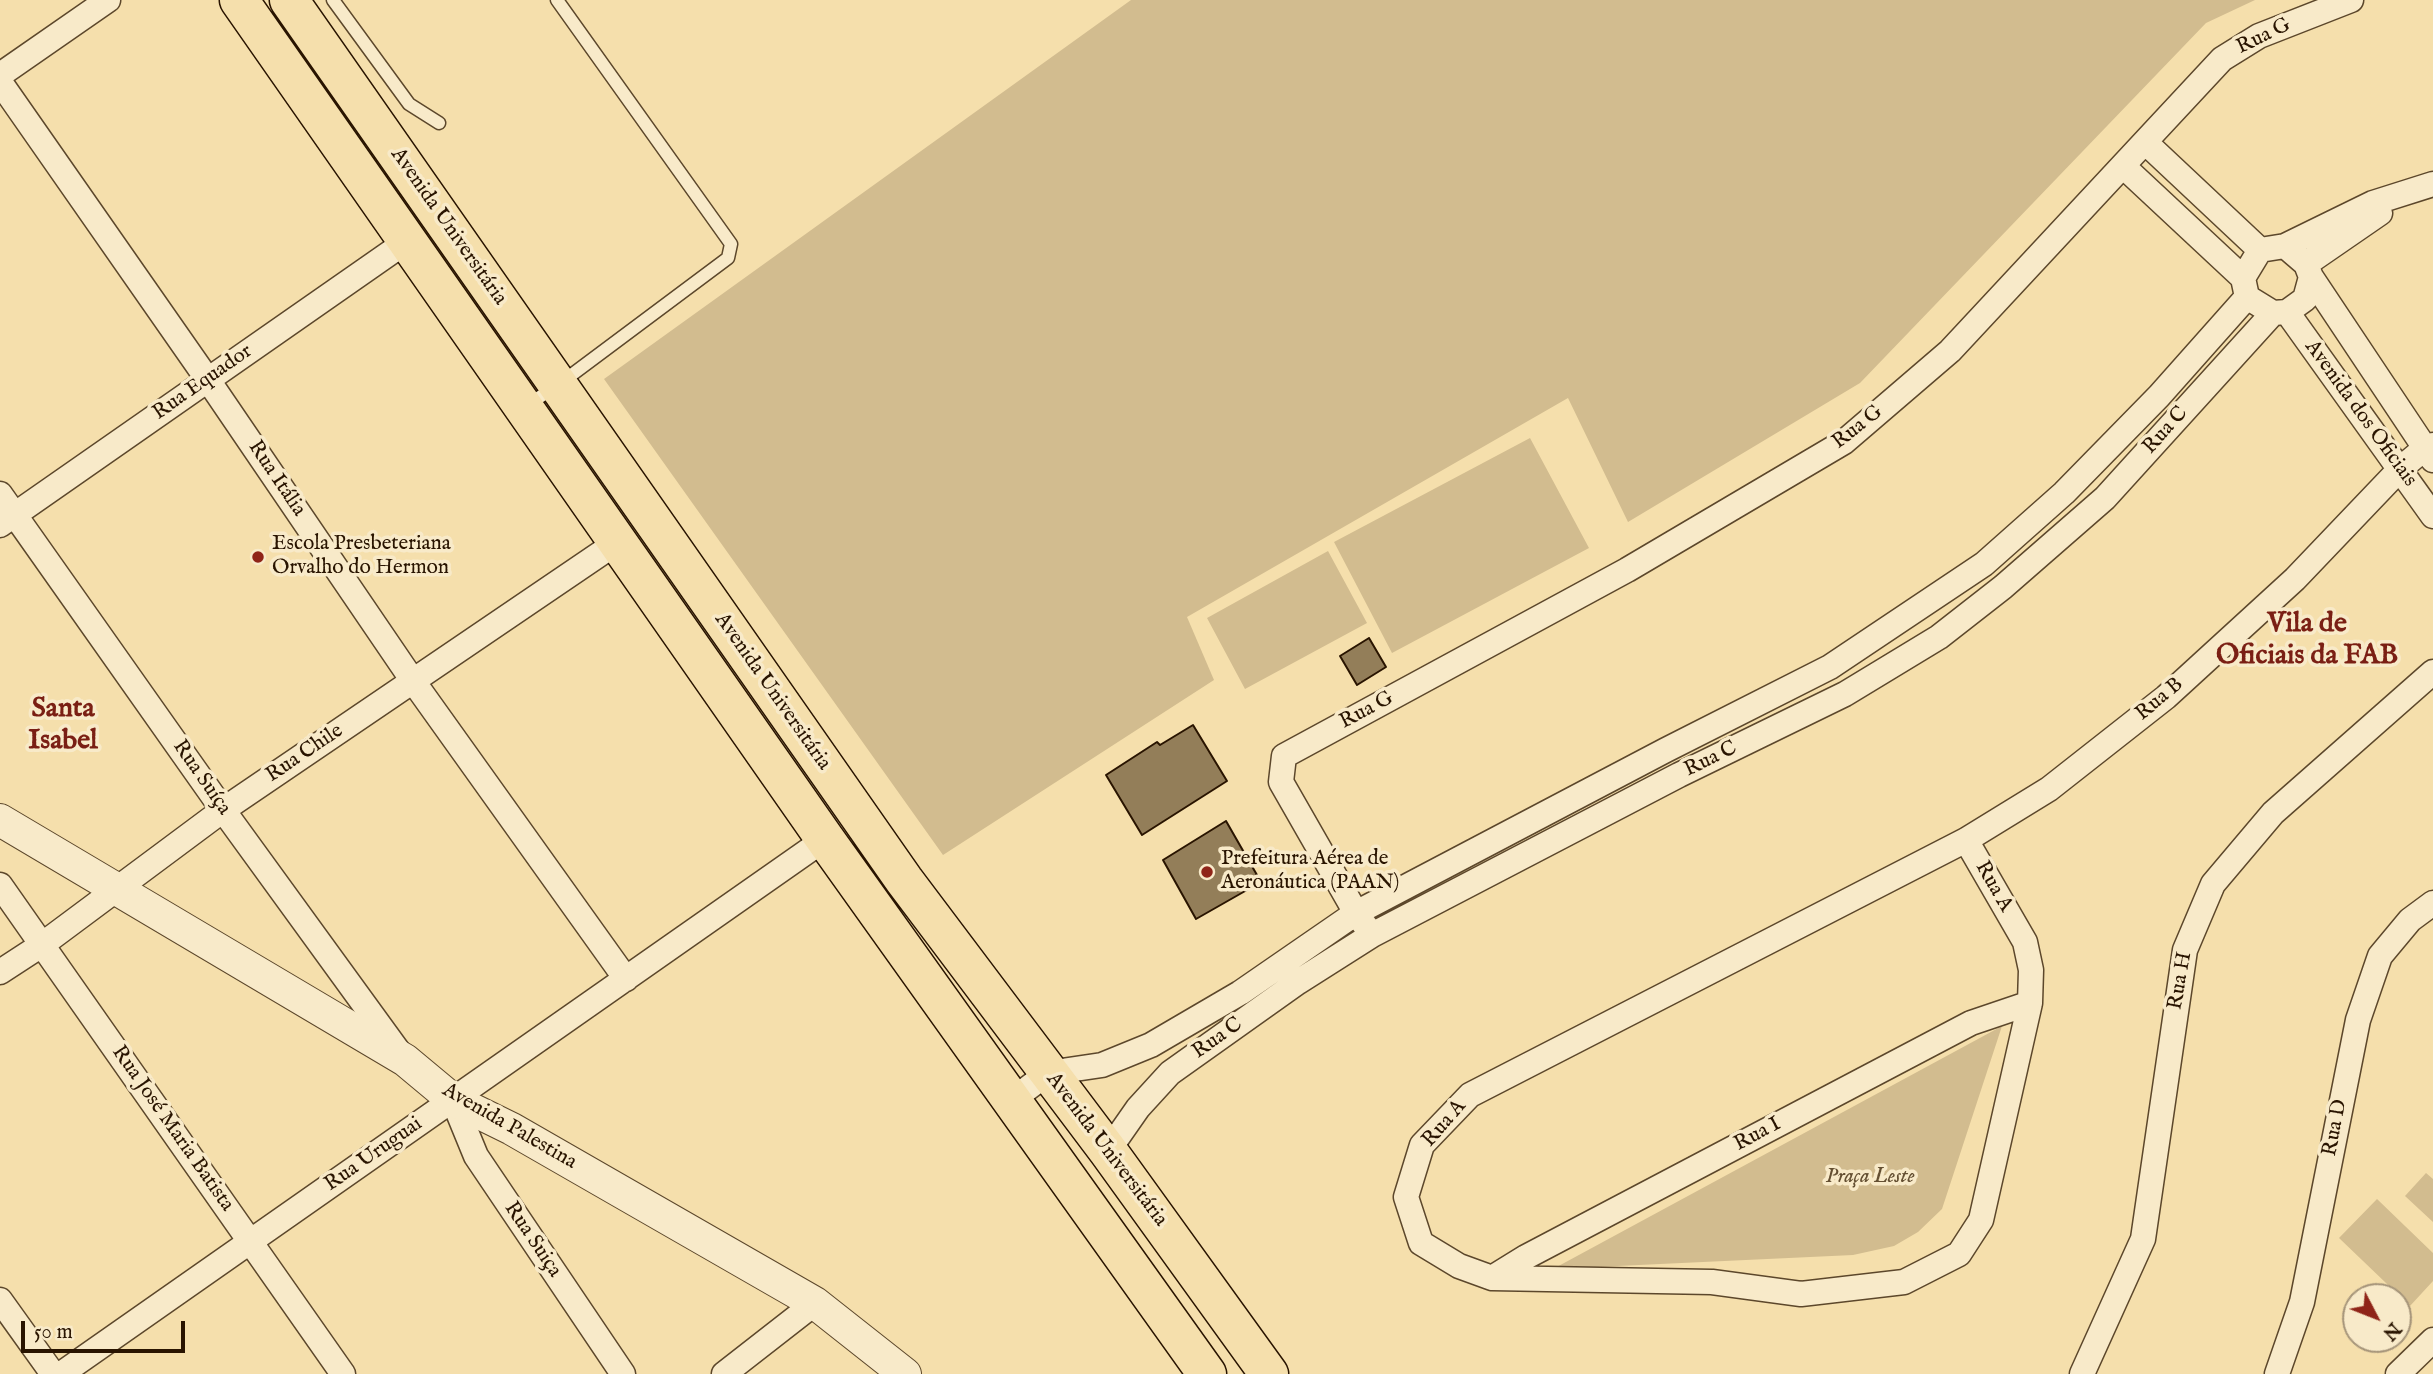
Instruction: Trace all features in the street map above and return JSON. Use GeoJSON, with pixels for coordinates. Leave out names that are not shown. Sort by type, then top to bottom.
{"type":"FeatureCollection","features":[{"type":"Feature","properties":{"kind":"main road","name":"Avenida Universitária"},"geometry":{"type":"LineString","coordinates":[[239,0],[825,839],[1207,1374]]}},
{"type":"Feature","properties":{"kind":"main road","name":"Avenida Universitária"},"geometry":{"type":"LineString","coordinates":[[289,0],[904,880],[1108,1151],[1269,1374]]}},
{"type":"Feature","properties":{"kind":"main road"},"geometry":{"type":"LineString","coordinates":[[967,1038],[1002,1013]]}},
{"type":"Feature","properties":{"kind":"main road"},"geometry":{"type":"LineString","coordinates":[[1185,1344],[1188,1334],[1202,1320],[1210,1316],[1228,1315]]}},
{"type":"Feature","properties":{"kind":"street"},"geometry":{"type":"LineString","coordinates":[[0,75],[108,0]]}},
{"type":"Feature","properties":{"kind":"street","name":"Rua G"},"geometry":{"type":"LineString","coordinates":[[1356,913],[1281,782],[1284,756],[1628,570],[1844,442],[1950,351],[2222,59],[2259,36],[2351,0]]}},
{"type":"Feature","properties":{"kind":"street","name":"Rua Itália"},"geometry":{"type":"LineString","coordinates":[[0,82],[413,681],[626,979]]}},
{"type":"Feature","properties":{"kind":"street"},"geometry":{"type":"LineString","coordinates":[[2145,142],[2260,250]]}},
{"type":"Feature","properties":{"kind":"street"},"geometry":{"type":"LineString","coordinates":[[2123,166],[2245,287],[2280,312],[2305,299],[2308,271],[2286,246]]}},
{"type":"Feature","properties":{"kind":"street"},"geometry":{"type":"LineString","coordinates":[[2260,250],[2286,246],[2373,203],[2424,187]]}},
{"type":"Feature","properties":{"kind":"street"},"geometry":{"type":"LineString","coordinates":[[2308,271],[2424,187]]}},
{"type":"Feature","properties":{"kind":"street","name":"Rua Equador"},"geometry":{"type":"LineString","coordinates":[[7,520],[407,241]]}},
{"type":"Feature","properties":{"kind":"street"},"geometry":{"type":"LineString","coordinates":[[2245,287],[2260,250]]}},
{"type":"Feature","properties":{"kind":"street","name":"Avenida dos Oficiais"},"geometry":{"type":"LineString","coordinates":[[2308,271],[2430,452]]}},
{"type":"Feature","properties":{"kind":"street","name":"Rua C"},"geometry":{"type":"LineString","coordinates":[[1108,1151],[1138,1108],[1170,1073],[1253,1014],[1356,913],[1830,667],[1984,564],[2064,493],[2131,425],[2245,287]]}},
{"type":"Feature","properties":{"kind":"street","name":"Rua C"},"geometry":{"type":"LineString","coordinates":[[1048,1073],[1102,1065],[1151,1045],[1240,993],[1292,973],[1372,935],[1679,775],[1845,694],[1939,638],[2003,587],[2105,498],[2280,312]]}},
{"type":"Feature","properties":{"kind":"street","name":"Avenida dos Oficiais"},"geometry":{"type":"LineString","coordinates":[[2280,312],[2433,516]]}},
{"type":"Feature","properties":{"kind":"street","name":"Rua B"},"geometry":{"type":"LineString","coordinates":[[1966,840],[2049,789],[2166,697],[2295,579],[2400,469],[2430,452]]}},
{"type":"Feature","properties":{"kind":"street","name":"Rua Suíça"},"geometry":{"type":"LineString","coordinates":[[0,494],[7,520],[405,1060]]}},
{"type":"Feature","properties":{"kind":"street","name":"Rua Chile"},"geometry":{"type":"LineString","coordinates":[[0,972],[43,944],[223,810],[616,542]]}},
{"type":"Feature","properties":{"kind":"street"},"geometry":{"type":"LineString","coordinates":[[1984,564],[2003,587]]}},
{"type":"Feature","properties":{"kind":"street","name":"Rua H"},"geometry":{"type":"LineString","coordinates":[[2082,1374],[2143,1239],[2185,950],[2213,884],[2273,813],[2433,672]]}},
{"type":"Feature","properties":{"kind":"street"},"geometry":{"type":"LineString","coordinates":[[1666,750],[1679,775]]}},
{"type":"Feature","properties":{"kind":"street","name":"Avenida Palestina"},"geometry":{"type":"LineString","coordinates":[[0,820],[405,1060],[453,1100],[512,1129],[816,1303],[905,1374]]}},
{"type":"Feature","properties":{"kind":"street","name":"Rua Uruguai"},"geometry":{"type":"LineString","coordinates":[[61,1374],[825,839]]}},
{"type":"Feature","properties":{"kind":"street","name":"Rua A"},"geometry":{"type":"LineString","coordinates":[[1966,840],[2025,942],[2031,970],[2030,1003],[1981,1220],[1959,1254],[1904,1282],[1801,1294],[1712,1282],[1492,1278],[1459,1266],[1421,1243],[1406,1197],[1422,1145],[1470,1095],[1966,840]]}},
{"type":"Feature","properties":{"kind":"street","name":"Rua José Maria Batista"},"geometry":{"type":"LineString","coordinates":[[0,885],[343,1374]]}},
{"type":"Feature","properties":{"kind":"street","name":"Rua D"},"geometry":{"type":"LineString","coordinates":[[2277,1374],[2302,1302],[2358,1020],[2380,956],[2410,920],[2433,903]]}},
{"type":"Feature","properties":{"kind":"street"},"geometry":{"type":"LineString","coordinates":[[1356,913],[1372,935]]}},
{"type":"Feature","properties":{"kind":"street"},"geometry":{"type":"LineString","coordinates":[[1240,993],[1253,1014]]}},
{"type":"Feature","properties":{"kind":"street","name":"Rua I"},"geometry":{"type":"LineString","coordinates":[[1492,1278],[1526,1257],[1971,1023],[2030,1003]]}},
{"type":"Feature","properties":{"kind":"street"},"geometry":{"type":"LineString","coordinates":[[1151,1045],[1170,1073]]}},
{"type":"Feature","properties":{"kind":"street"},"geometry":{"type":"LineString","coordinates":[[1012,1100],[1048,1073]]}},
{"type":"Feature","properties":{"kind":"street","name":"Rua Suiça"},"geometry":{"type":"LineString","coordinates":[[453,1100],[476,1156],[623,1374]]}},
{"type":"Feature","properties":{"kind":"street"},"geometry":{"type":"LineString","coordinates":[[0,1300],[53,1374]]}},
{"type":"Feature","properties":{"kind":"street"},"geometry":{"type":"LineString","coordinates":[[724,1374],[816,1303]]}},
{"type":"Feature","properties":{"kind":"street"},"geometry":{"type":"LineString","coordinates":[[2398,1374],[2433,1340]]}},
{"type":"Feature","properties":{"kind":"lane"},"geometry":{"type":"LineString","coordinates":[[333,0],[409,104],[439,123]]}},
{"type":"Feature","properties":{"kind":"lane"},"geometry":{"type":"LineString","coordinates":[[523,409],[728,258],[731,244],[556,0]]}},
{"type":"Feature","properties":{"kind":"green space"},"geometry":{"type":"Polygon","coordinates":[[[1131,0],[2255,0],[2206,23],[1860,383],[1628,522],[1568,398],[1187,617],[1214,680],[943,855],[604,379],[1131,0]]]}},
{"type":"Feature","properties":{"kind":"green space"},"geometry":{"type":"Polygon","coordinates":[[[1530,438],[1589,548],[1392,653],[1334,542],[1530,438]]]}},
{"type":"Feature","properties":{"kind":"green space"},"geometry":{"type":"Polygon","coordinates":[[[1328,551],[1367,623],[1245,689],[1207,618],[1328,551]]]}},
{"type":"Feature","properties":{"kind":"green space","name":"Praça Leste"},"geometry":{"type":"Polygon","coordinates":[[[2002,1026],[1942,1209],[1918,1232],[1894,1246],[1853,1255],[1553,1269],[2002,1026]]]}},
{"type":"Feature","properties":{"kind":"green space"},"geometry":{"type":"Polygon","coordinates":[[[2426,1173],[2433,1179],[2433,1222],[2405,1196],[2426,1173]]]}},
{"type":"Feature","properties":{"kind":"green space"},"geometry":{"type":"Polygon","coordinates":[[[2377,1199],[2433,1253],[2433,1281],[2412,1304],[2412,1283],[2386,1283],[2339,1238],[2377,1199]]]}},
{"type":"Feature","properties":{"kind":"building"},"geometry":{"type":"Polygon","coordinates":[[[1369,638],[1386,667],[1357,685],[1340,656],[1369,638]]]}},
{"type":"Feature","properties":{"kind":"building"},"geometry":{"type":"Polygon","coordinates":[[[1193,725],[1227,781],[1142,835],[1106,775],[1157,742],[1160,745],[1193,725]]]}},
{"type":"Feature","properties":{"kind":"building"},"geometry":{"type":"Polygon","coordinates":[[[1226,821],[1261,882],[1196,919],[1163,860],[1226,821]]]}},
{"type":"Feature","properties":{"kind":"place","name":"Escola Presbeteriana Orvalho do Hermon"},"geometry":{"type":"Point","coordinates":[258,557]}},
{"type":"Feature","properties":{"kind":"place","name":"Prefeitura Aérea de Aeronáutica (PAAN)"},"geometry":{"type":"Point","coordinates":[1207,872]}},
{"type":"Feature","properties":{"kind":"district","name":"Vila de Oficiais da FAB"},"geometry":{"type":"Point","coordinates":[2307,641]}},
{"type":"Feature","properties":{"kind":"district","name":"Santa Isabel"},"geometry":{"type":"Point","coordinates":[63,726]}}]}
